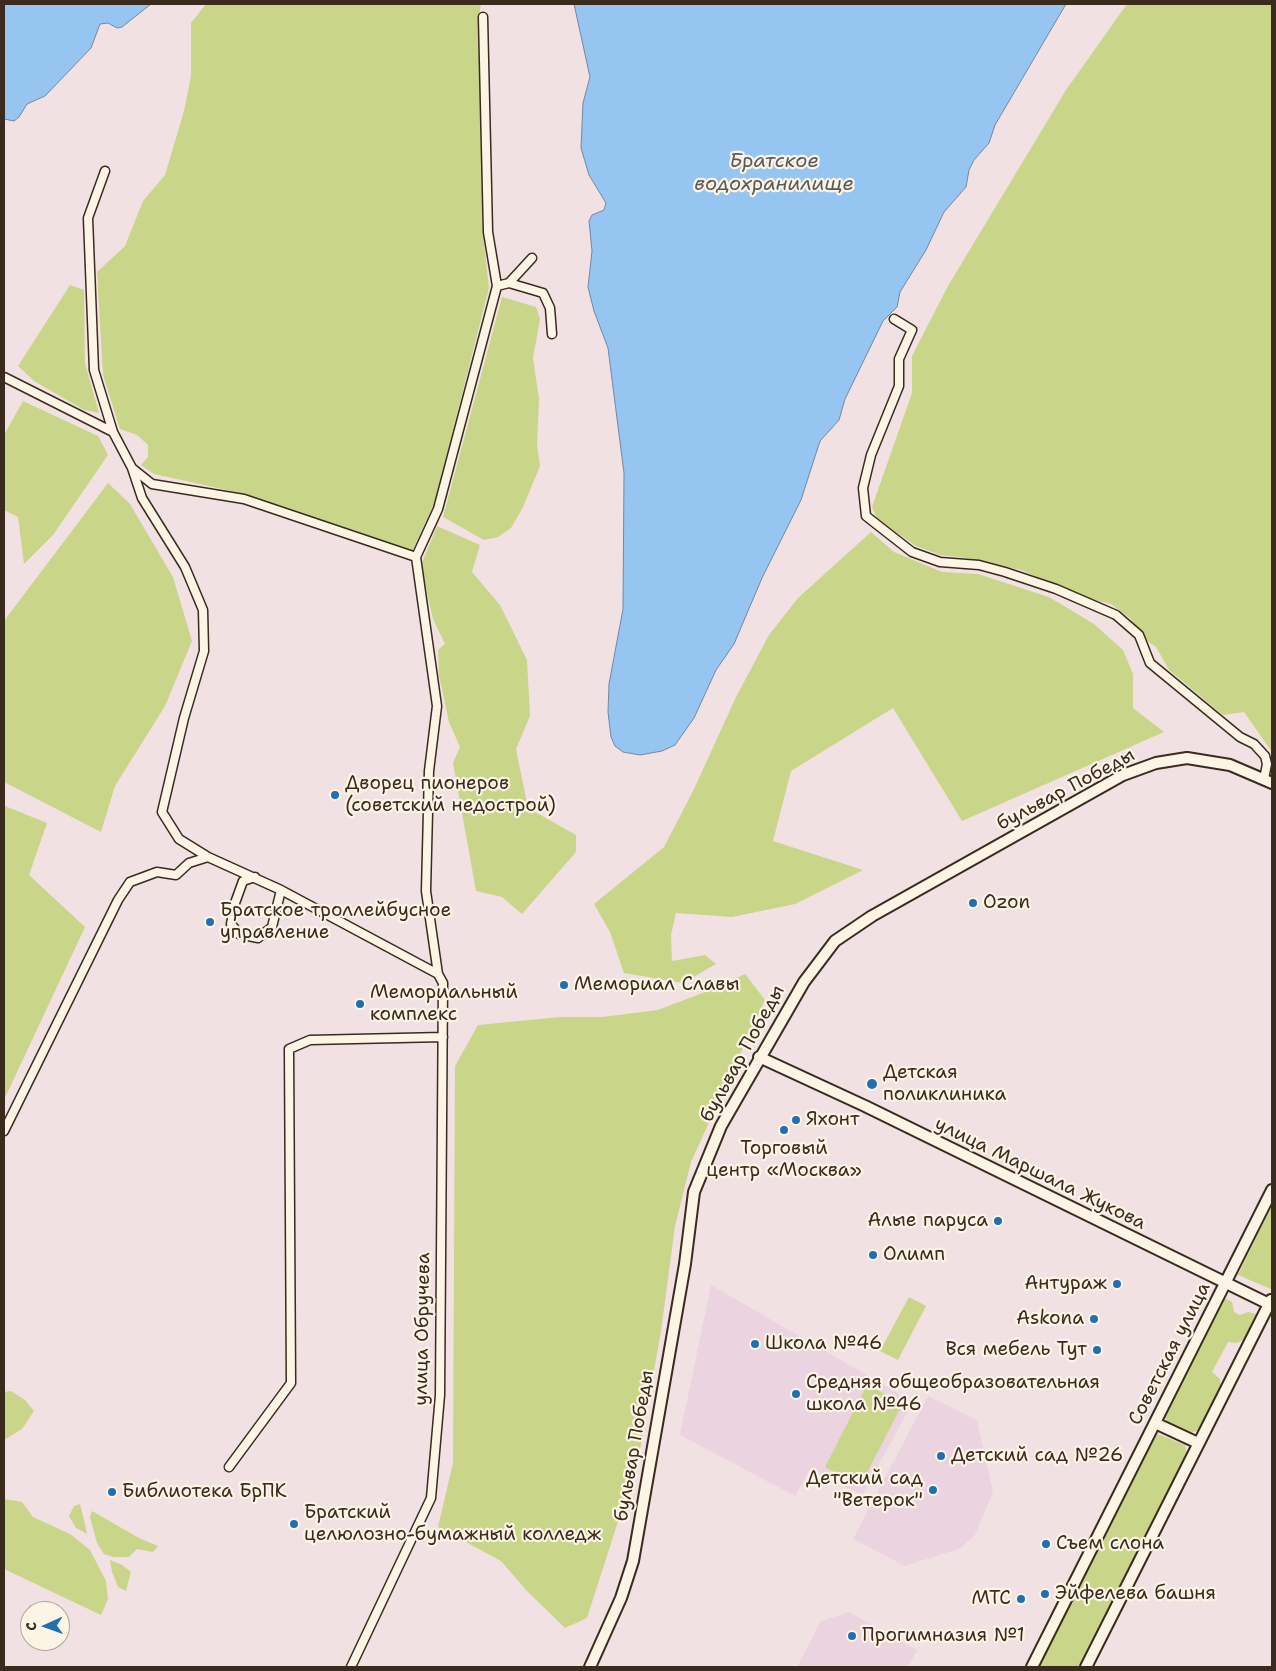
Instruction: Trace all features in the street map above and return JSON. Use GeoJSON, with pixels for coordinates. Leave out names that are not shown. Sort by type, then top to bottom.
{"type":"FeatureCollection","features":[{"type":"Feature","properties":{"kind":"street"},"geometry":{"type":"LineString","coordinates":[[132,468],[152,484],[244,498],[416,557],[438,509],[497,286],[488,232],[483,18]]}},
{"type":"Feature","properties":{"kind":"street"},"geometry":{"type":"LineString","coordinates":[[105,170],[88,218],[94,370],[113,432],[132,468],[142,498],[185,567],[203,610],[204,650],[184,718],[162,812],[179,840],[208,857],[255,876],[438,974]]}},
{"type":"Feature","properties":{"kind":"street"},"geometry":{"type":"LineString","coordinates":[[508,283],[532,258]]}},
{"type":"Feature","properties":{"kind":"street"},"geometry":{"type":"LineString","coordinates":[[497,286],[508,283],[543,292],[550,308],[552,334]]}},
{"type":"Feature","properties":{"kind":"street"},"geometry":{"type":"LineString","coordinates":[[894,320],[912,330],[899,359],[900,386],[871,455],[863,488],[866,516],[912,552],[940,562],[979,566],[1005,572],[1056,590],[1116,615],[1139,635],[1150,663],[1240,738],[1254,744],[1265,756],[1268,781]]}},
{"type":"Feature","properties":{"kind":"street"},"geometry":{"type":"LineString","coordinates":[[4,378],[113,432]]}},
{"type":"Feature","properties":{"kind":"street","name":"улица Обручева"},"geometry":{"type":"LineString","coordinates":[[351,1667],[432,1498],[440,1395],[443,983],[438,974],[426,891],[429,771],[437,706],[416,557]]}},
{"type":"Feature","properties":{"kind":"street","name":"бульвар Победы"},"geometry":{"type":"LineString","coordinates":[[590,1667],[621,1598],[633,1561],[685,1264],[694,1192],[721,1126],[759,1057],[804,982],[835,941],[872,916],[1123,775],[1156,763],[1187,758],[1230,765],[1268,781]]}},
{"type":"Feature","properties":{"kind":"street"},"geometry":{"type":"LineString","coordinates":[[4,1131],[118,900],[130,882],[157,872],[176,875],[189,862],[208,857]]}},
{"type":"Feature","properties":{"kind":"street"},"geometry":{"type":"LineString","coordinates":[[255,876],[243,881],[235,904],[231,924],[240,934],[258,938],[272,927],[281,890]]}},
{"type":"Feature","properties":{"kind":"street"},"geometry":{"type":"LineString","coordinates":[[228,1467],[291,1383],[289,1049],[310,1040],[443,1037]]}},
{"type":"Feature","properties":{"kind":"street","name":"улица Маршала Жукова"},"geometry":{"type":"LineString","coordinates":[[759,1057],[865,1106],[1225,1284],[1271,1301]]}},
{"type":"Feature","properties":{"kind":"street","name":"Советская улица"},"geometry":{"type":"LineString","coordinates":[[1032,1667],[1272,1190]]}},
{"type":"Feature","properties":{"kind":"street"},"geometry":{"type":"LineString","coordinates":[[1086,1667],[1271,1301]]}},
{"type":"Feature","properties":{"kind":"street"},"geometry":{"type":"LineString","coordinates":[[1155,1423],[1198,1443]]}},
{"type":"Feature","properties":{"kind":"shaded area","name":"Школа №46"},"geometry":{"type":"Polygon","coordinates":[[[711,1285],[913,1402],[862,1495],[810,1469],[795,1496],[680,1435],[711,1285]]]}},
{"type":"Feature","properties":{"kind":"shaded area","name":"Детский сад №26"},"geometry":{"type":"Polygon","coordinates":[[[928,1396],[977,1420],[993,1492],[975,1535],[961,1548],[905,1566],[853,1539],[928,1396]]]}},
{"type":"Feature","properties":{"kind":"shaded area","name":"Прогимназия №1"},"geometry":{"type":"Polygon","coordinates":[[[849,1612],[917,1650],[908,1667],[797,1667],[821,1621],[849,1612]]]}},
{"type":"Feature","properties":{"kind":"green space"},"geometry":{"type":"Polygon","coordinates":[[[206,4],[481,4],[479,17],[483,234],[489,288],[434,504],[412,551],[245,494],[154,474],[141,465],[148,457],[148,445],[137,435],[120,429],[103,375],[97,272],[125,246],[143,201],[165,175],[184,111],[191,76],[191,23],[206,4]]]}},
{"type":"Feature","properties":{"kind":"green space"},"geometry":{"type":"Polygon","coordinates":[[[1127,4],[1272,4],[1272,752],[1244,712],[1223,715],[1169,670],[1156,647],[1139,635],[1131,619],[1111,604],[1086,598],[1021,570],[967,558],[940,555],[916,546],[877,519],[872,507],[912,393],[912,356],[948,286],[1066,90],[1127,4]]]}},
{"type":"Feature","properties":{"kind":"green space"},"geometry":{"type":"Polygon","coordinates":[[[70,285],[84,290],[85,363],[99,413],[84,410],[34,381],[18,366],[70,285]]]}},
{"type":"Feature","properties":{"kind":"green space"},"geometry":{"type":"Polygon","coordinates":[[[502,297],[536,307],[540,319],[533,358],[539,399],[537,445],[540,466],[523,507],[511,528],[498,537],[484,540],[443,517],[502,297]]]}},
{"type":"Feature","properties":{"kind":"green space"},"geometry":{"type":"Polygon","coordinates":[[[23,401],[98,436],[108,455],[53,535],[24,564],[18,517],[4,510],[4,435],[23,401]]]}},
{"type":"Feature","properties":{"kind":"green space"},"geometry":{"type":"Polygon","coordinates":[[[108,483],[130,504],[173,577],[192,641],[165,706],[115,786],[101,832],[4,782],[4,621],[108,483]]]}},
{"type":"Feature","properties":{"kind":"green space"},"geometry":{"type":"Polygon","coordinates":[[[437,526],[480,545],[472,572],[500,605],[527,660],[530,716],[516,749],[528,808],[576,835],[576,852],[522,914],[502,897],[476,891],[453,763],[460,747],[449,722],[439,675],[438,650],[445,644],[433,619],[421,565],[437,526]]]}},
{"type":"Feature","properties":{"kind":"green space"},"geometry":{"type":"Polygon","coordinates":[[[871,532],[894,552],[942,572],[978,574],[1049,597],[1094,624],[1123,650],[1133,674],[1133,708],[1164,732],[962,821],[893,708],[791,771],[773,841],[863,870],[795,904],[732,917],[676,913],[671,935],[672,961],[705,955],[716,964],[683,983],[624,973],[610,932],[594,904],[664,847],[694,789],[736,697],[769,635],[798,598],[871,532]]]}},
{"type":"Feature","properties":{"kind":"green space"},"geometry":{"type":"Polygon","coordinates":[[[5,806],[47,823],[29,875],[85,927],[4,1100],[5,806]]]}},
{"type":"Feature","properties":{"kind":"green space"},"geometry":{"type":"Polygon","coordinates":[[[745,974],[765,1000],[691,1162],[675,1226],[661,1331],[639,1456],[587,1618],[565,1628],[527,1591],[501,1561],[438,1527],[453,1463],[455,1066],[478,1025],[560,1017],[602,1017],[658,1010],[713,989],[745,974]]]}},
{"type":"Feature","properties":{"kind":"green space"},"geometry":{"type":"Polygon","coordinates":[[[1272,1205],[1272,1286],[1271,1289],[1238,1275],[1272,1205]]]}},
{"type":"Feature","properties":{"kind":"green space"},"geometry":{"type":"Polygon","coordinates":[[[909,1297],[926,1306],[898,1360],[880,1351],[909,1297]]]}},
{"type":"Feature","properties":{"kind":"green space"},"geometry":{"type":"Polygon","coordinates":[[[1225,1298],[1232,1302],[1234,1312],[1240,1315],[1248,1312],[1257,1314],[1245,1339],[1237,1343],[1228,1342],[1212,1372],[1220,1379],[1221,1389],[1200,1430],[1190,1433],[1167,1422],[1164,1416],[1225,1298]]]}},
{"type":"Feature","properties":{"kind":"green space"},"geometry":{"type":"Polygon","coordinates":[[[867,1385],[903,1403],[860,1486],[825,1467],[867,1385]]]}},
{"type":"Feature","properties":{"kind":"green space"},"geometry":{"type":"Polygon","coordinates":[[[11,1391],[25,1400],[34,1411],[22,1429],[4,1440],[4,1392],[11,1391]]]}},
{"type":"Feature","properties":{"kind":"green space"},"geometry":{"type":"Polygon","coordinates":[[[1158,1434],[1185,1445],[1187,1454],[1079,1667],[1036,1667],[1154,1437],[1158,1434]]]}},
{"type":"Feature","properties":{"kind":"green space"},"geometry":{"type":"Polygon","coordinates":[[[4,1499],[22,1502],[33,1517],[70,1534],[90,1550],[106,1581],[108,1599],[101,1615],[4,1569],[4,1499]]]}},
{"type":"Feature","properties":{"kind":"green space"},"geometry":{"type":"Polygon","coordinates":[[[80,1504],[87,1534],[76,1528],[69,1516],[74,1506],[80,1504]]]}},
{"type":"Feature","properties":{"kind":"green space"},"geometry":{"type":"Polygon","coordinates":[[[92,1511],[139,1538],[158,1546],[153,1552],[137,1549],[129,1557],[113,1557],[104,1554],[97,1543],[90,1517],[92,1511]]]}},
{"type":"Feature","properties":{"kind":"green space"},"geometry":{"type":"Polygon","coordinates":[[[110,1560],[122,1565],[131,1572],[126,1591],[118,1587],[110,1560]]]}},
{"type":"Feature","properties":{"kind":"water"},"geometry":{"type":"Polygon","coordinates":[[[4,4],[151,4],[122,27],[117,28],[108,23],[100,24],[91,48],[45,96],[27,104],[19,117],[14,121],[4,119],[4,4]]]}},
{"type":"Feature","properties":{"kind":"water","name":"Братское водохранилище"},"geometry":{"type":"Polygon","coordinates":[[[574,4],[1066,4],[995,125],[989,143],[974,160],[969,170],[966,187],[944,212],[926,250],[900,292],[897,307],[883,321],[845,399],[839,420],[820,441],[801,500],[762,578],[734,644],[716,670],[694,718],[675,745],[662,751],[640,755],[623,752],[615,746],[611,737],[608,712],[609,684],[623,609],[624,473],[608,348],[594,311],[588,287],[592,251],[589,221],[592,215],[604,210],[606,203],[589,175],[581,148],[583,103],[590,77],[574,4]]]}},
{"type":"Feature","properties":{"kind":"place","name":"Дворец пионеров (советский недострой)"},"geometry":{"type":"Point","coordinates":[335,795]}},
{"type":"Feature","properties":{"kind":"place","name":"Ozon"},"geometry":{"type":"Point","coordinates":[973,903]}},
{"type":"Feature","properties":{"kind":"place","name":"Братское троллейбусное управление"},"geometry":{"type":"Point","coordinates":[210,922]}},
{"type":"Feature","properties":{"kind":"place","name":"Мемориал Славы"},"geometry":{"type":"Point","coordinates":[564,985]}},
{"type":"Feature","properties":{"kind":"place","name":"Мемориальный комплекс"},"geometry":{"type":"Point","coordinates":[360,1004]}},
{"type":"Feature","properties":{"kind":"place","name":"Детская поликлиника"},"geometry":{"type":"Point","coordinates":[872,1084]}},
{"type":"Feature","properties":{"kind":"place","name":"Яхонт"},"geometry":{"type":"Point","coordinates":[796,1120]}},
{"type":"Feature","properties":{"kind":"place","name":"Торговый центр «Москва»"},"geometry":{"type":"Point","coordinates":[784,1130]}},
{"type":"Feature","properties":{"kind":"place","name":"Алые паруса"},"geometry":{"type":"Point","coordinates":[998,1221]}},
{"type":"Feature","properties":{"kind":"place","name":"Олимп"},"geometry":{"type":"Point","coordinates":[873,1255]}},
{"type":"Feature","properties":{"kind":"place","name":"Антураж"},"geometry":{"type":"Point","coordinates":[1117,1284]}},
{"type":"Feature","properties":{"kind":"place","name":"Askona"},"geometry":{"type":"Point","coordinates":[1094,1319]}},
{"type":"Feature","properties":{"kind":"place","name":"Школа №46"},"geometry":{"type":"Point","coordinates":[755,1344]}},
{"type":"Feature","properties":{"kind":"place","name":"Вся мебель Тут"},"geometry":{"type":"Point","coordinates":[1097,1350]}},
{"type":"Feature","properties":{"kind":"place","name":"Средняя общеобразовательная школа №46"},"geometry":{"type":"Point","coordinates":[796,1394]}},
{"type":"Feature","properties":{"kind":"place","name":"Детский сад №26"},"geometry":{"type":"Point","coordinates":[941,1456]}},
{"type":"Feature","properties":{"kind":"place","name":"Детский сад \"Ветерок\""},"geometry":{"type":"Point","coordinates":[933,1490]}},
{"type":"Feature","properties":{"kind":"place","name":"Библиотека БрПК"},"geometry":{"type":"Point","coordinates":[112,1492]}},
{"type":"Feature","properties":{"kind":"place","name":"Братский целюлозно-бумажный колледж"},"geometry":{"type":"Point","coordinates":[294,1524]}},
{"type":"Feature","properties":{"kind":"place","name":"Съем слона"},"geometry":{"type":"Point","coordinates":[1046,1544]}},
{"type":"Feature","properties":{"kind":"place","name":"Эйфелева башня"},"geometry":{"type":"Point","coordinates":[1045,1594]}},
{"type":"Feature","properties":{"kind":"place","name":"МТС"},"geometry":{"type":"Point","coordinates":[1021,1599]}},
{"type":"Feature","properties":{"kind":"place","name":"Прогимназия №1"},"geometry":{"type":"Point","coordinates":[852,1636]}}]}
